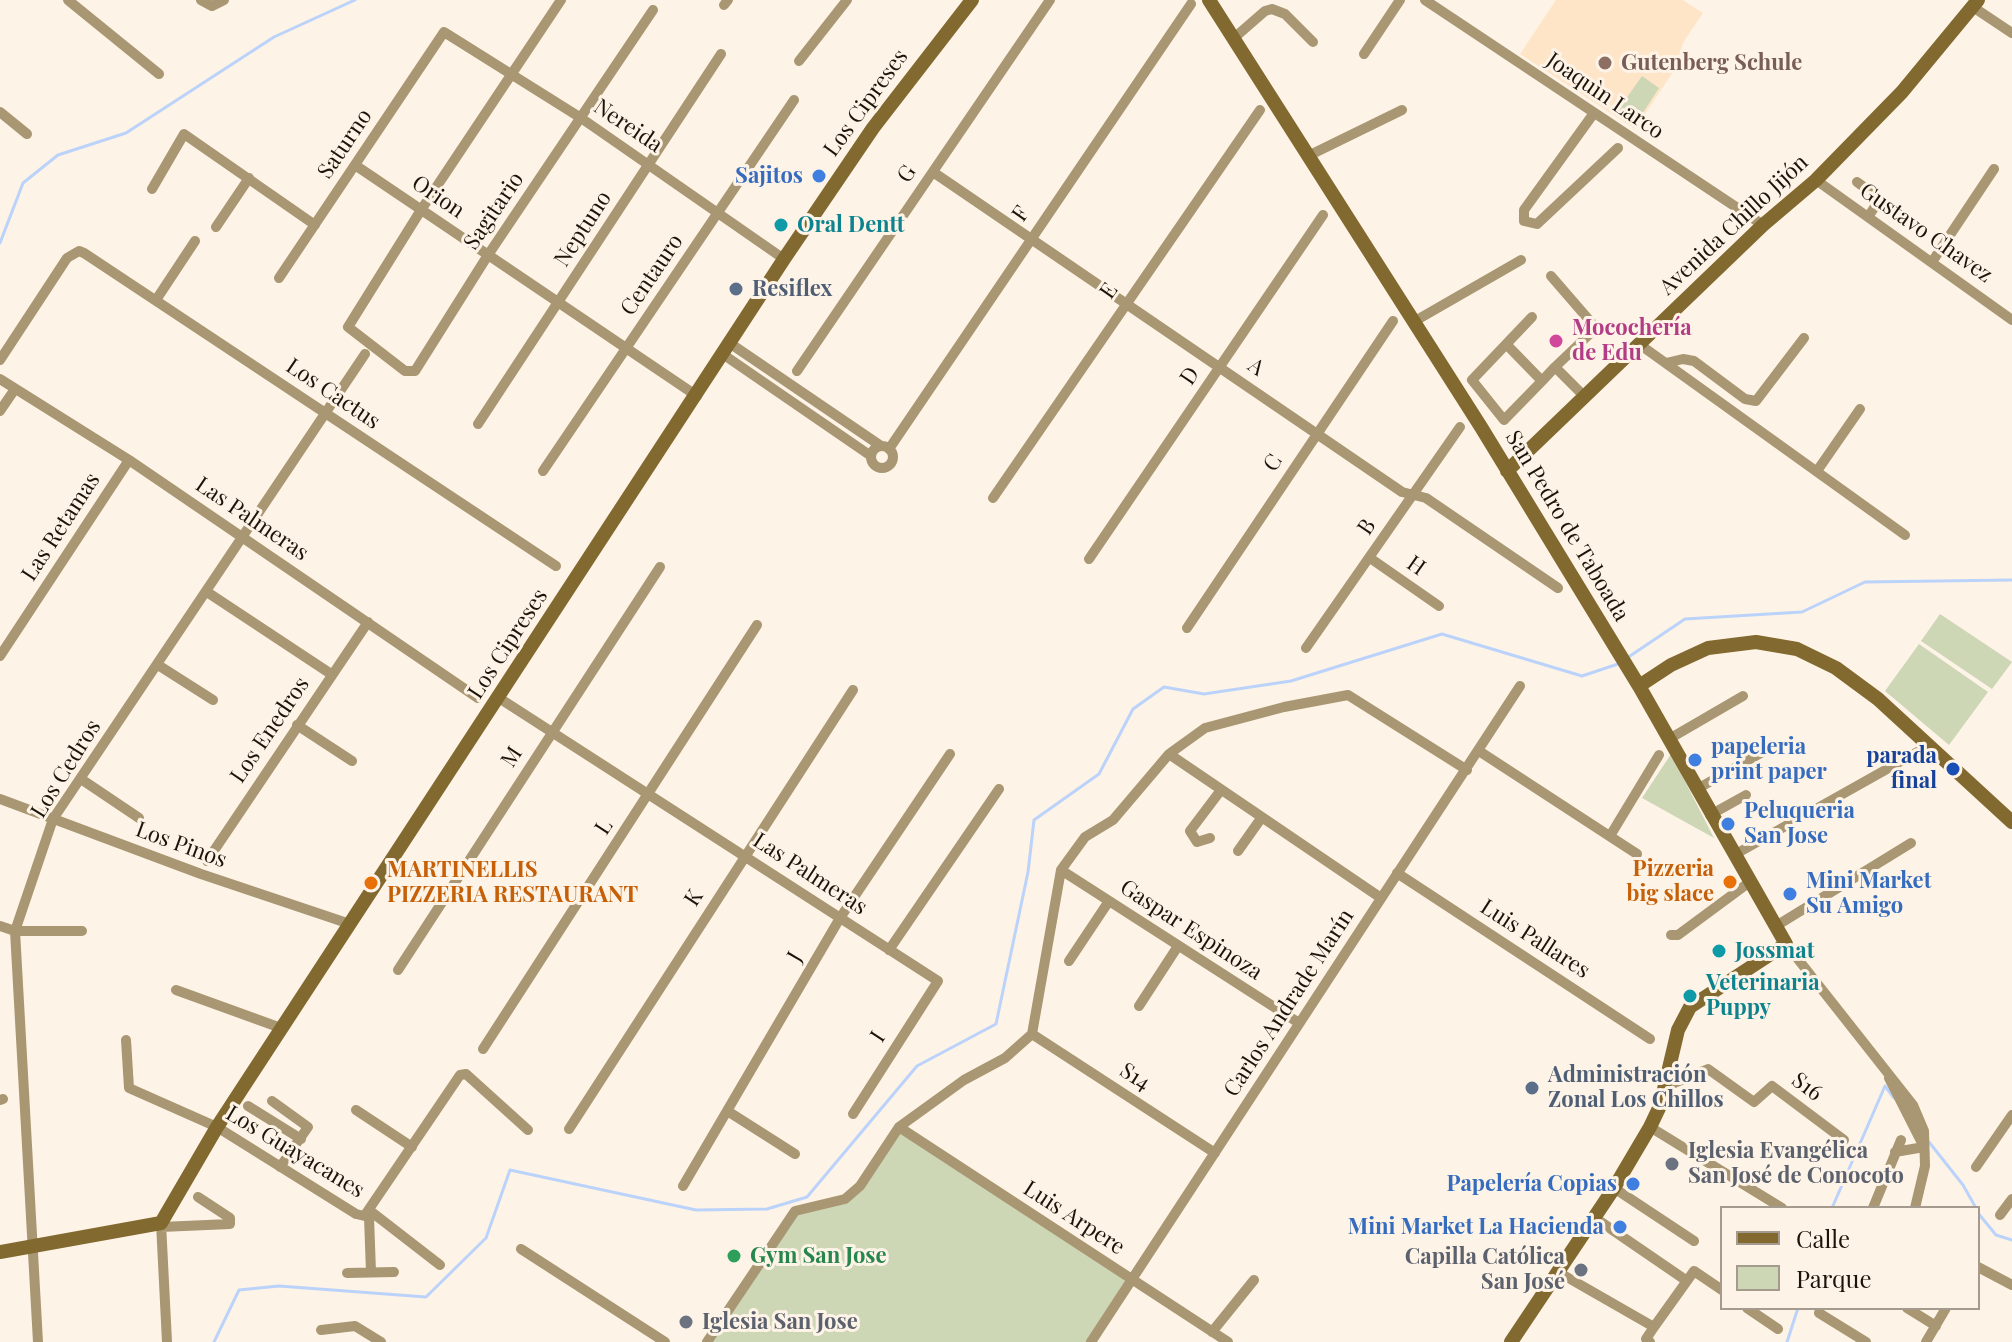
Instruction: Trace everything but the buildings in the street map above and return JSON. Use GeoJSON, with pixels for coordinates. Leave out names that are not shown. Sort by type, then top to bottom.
{"type":"FeatureCollection","features":[{"type":"Feature","properties":{"kind":"street"},"geometry":{"type":"LineString","coordinates":[[68,0],[159,74]]}},
{"type":"Feature","properties":{"kind":"street"},"geometry":{"type":"LineString","coordinates":[[201,0],[212,6],[224,0]]}},
{"type":"Feature","properties":{"kind":"street"},"geometry":{"type":"LineString","coordinates":[[799,61],[847,0]]}},
{"type":"Feature","properties":{"kind":"street","name":"Los Cipreses"},"geometry":{"type":"LineString","coordinates":[[161,1225],[217,1127],[728,350],[784,259],[873,128],[972,0]]}},
{"type":"Feature","properties":{"kind":"street","name":"G"},"geometry":{"type":"LineString","coordinates":[[797,371],[1050,0]]}},
{"type":"Feature","properties":{"kind":"street","name":"San Pedro de Taboada"},"geometry":{"type":"LineString","coordinates":[[1209,0],[1415,321],[1639,686],[1786,944],[1913,1105],[1924,1131],[1925,1166],[1915,1206]]}},
{"type":"Feature","properties":{"kind":"street"},"geometry":{"type":"LineString","coordinates":[[1364,54],[1400,0]]}},
{"type":"Feature","properties":{"kind":"street","name":"Joaquìn Larco"},"geometry":{"type":"LineString","coordinates":[[1425,0],[1442,6],[1594,113],[1763,225]]}},
{"type":"Feature","properties":{"kind":"street"},"geometry":{"type":"LineString","coordinates":[[421,210],[556,2]]}},
{"type":"Feature","properties":{"kind":"street"},"geometry":{"type":"LineString","coordinates":[[1971,2],[2012,33]]}},
{"type":"Feature","properties":{"kind":"street","name":"Avenida Chillo Jijón"},"geometry":{"type":"LineString","coordinates":[[1507,471],[1763,225],[1816,180],[1902,92],[1971,2]]}},
{"type":"Feature","properties":{"kind":"street","name":"F"},"geometry":{"type":"LineString","coordinates":[[885,447],[1191,4]]}},
{"type":"Feature","properties":{"kind":"street"},"geometry":{"type":"LineString","coordinates":[[1234,38],[1265,11],[1272,9],[1285,14],[1313,42]]}},
{"type":"Feature","properties":{"kind":"street","name":"Sagitario"},"geometry":{"type":"LineString","coordinates":[[421,210],[350,322],[350,331],[405,371],[415,371],[488,255],[653,10]]}},
{"type":"Feature","properties":{"kind":"street","name":"Nereida"},"geometry":{"type":"LineString","coordinates":[[444,32],[581,118],[784,259]]}},
{"type":"Feature","properties":{"kind":"street","name":"Saturno"},"geometry":{"type":"LineString","coordinates":[[279,278],[444,32]]}},
{"type":"Feature","properties":{"kind":"street","name":"Neptuno"},"geometry":{"type":"LineString","coordinates":[[478,424],[721,54]]}},
{"type":"Feature","properties":{"kind":"street","name":"Centauro"},"geometry":{"type":"LineString","coordinates":[[543,471],[794,100]]}},
{"type":"Feature","properties":{"kind":"street","name":"E"},"geometry":{"type":"LineString","coordinates":[[993,498],[1260,110]]}},
{"type":"Feature","properties":{"kind":"street"},"geometry":{"type":"LineString","coordinates":[[1310,155],[1402,110]]}},
{"type":"Feature","properties":{"kind":"street"},"geometry":{"type":"LineString","coordinates":[[0,112],[27,134]]}},
{"type":"Feature","properties":{"kind":"street"},"geometry":{"type":"LineString","coordinates":[[1594,113],[1524,210],[1524,221],[1537,224],[1618,148]]}},
{"type":"Feature","properties":{"kind":"street"},"geometry":{"type":"LineString","coordinates":[[152,189],[184,134],[315,225]]}},
{"type":"Feature","properties":{"kind":"street","name":"Orion"},"geometry":{"type":"LineString","coordinates":[[355,165],[697,396]]}},
{"type":"Feature","properties":{"kind":"street"},"geometry":{"type":"LineString","coordinates":[[1932,262],[1994,169]]}},
{"type":"Feature","properties":{"kind":"street","name":"A"},"geometry":{"type":"LineString","coordinates":[[933,172],[1402,492],[1426,498],[1558,588]]}},
{"type":"Feature","properties":{"kind":"street"},"geometry":{"type":"LineString","coordinates":[[216,227],[249,178]]}},
{"type":"Feature","properties":{"kind":"street","name":"Gustavo Chavez"},"geometry":{"type":"LineString","coordinates":[[1816,180],[2012,320]]}},
{"type":"Feature","properties":{"kind":"street"},"geometry":{"type":"LineString","coordinates":[[1857,182],[1898,212]]}},
{"type":"Feature","properties":{"kind":"street"},"geometry":{"type":"LineString","coordinates":[[1868,217],[1880,199]]}},
{"type":"Feature","properties":{"kind":"street","name":"D"},"geometry":{"type":"LineString","coordinates":[[1089,559],[1323,215]]}},
{"type":"Feature","properties":{"kind":"street"},"geometry":{"type":"LineString","coordinates":[[156,300],[195,241]]}},
{"type":"Feature","properties":{"kind":"street","name":"Los Cactus"},"geometry":{"type":"LineString","coordinates":[[0,360],[67,258],[79,251],[556,566]]}},
{"type":"Feature","properties":{"kind":"street"},"geometry":{"type":"LineString","coordinates":[[1415,321],[1521,260]]}},
{"type":"Feature","properties":{"kind":"street"},"geometry":{"type":"LineString","coordinates":[[1532,317],[1472,380],[1496,414],[1504,420],[1596,328],[1551,276]]}},
{"type":"Feature","properties":{"kind":"street","name":"C"},"geometry":{"type":"LineString","coordinates":[[1187,628],[1393,321]]}},
{"type":"Feature","properties":{"kind":"street"},"geometry":{"type":"LineString","coordinates":[[1666,363],[1683,359],[1694,361],[1745,399],[1756,401],[1804,338]]}},
{"type":"Feature","properties":{"kind":"street"},"geometry":{"type":"LineString","coordinates":[[1639,344],[1905,535]]}},
{"type":"Feature","properties":{"kind":"street"},"geometry":{"type":"LineString","coordinates":[[1507,345],[1542,381]]}},
{"type":"Feature","properties":{"kind":"street"},"geometry":{"type":"LineString","coordinates":[[728,350],[885,447],[893,459],[885,468],[874,465],[871,456],[728,350]]}},
{"type":"Feature","properties":{"kind":"street"},"geometry":{"type":"LineString","coordinates":[[243,537],[365,354]]}},
{"type":"Feature","properties":{"kind":"street"},"geometry":{"type":"LineString","coordinates":[[1555,367],[1584,396]]}},
{"type":"Feature","properties":{"kind":"street","name":"Las Palmeras"},"geometry":{"type":"LineString","coordinates":[[0,379],[129,460],[478,698]]}},
{"type":"Feature","properties":{"kind":"street"},"geometry":{"type":"LineString","coordinates":[[0,411],[15,389]]}},
{"type":"Feature","properties":{"kind":"street"},"geometry":{"type":"LineString","coordinates":[[1817,471],[1860,409]]}},
{"type":"Feature","properties":{"kind":"street","name":"B"},"geometry":{"type":"LineString","coordinates":[[1306,648],[1460,427]]}},
{"type":"Feature","properties":{"kind":"street"},"geometry":{"type":"LineString","coordinates":[[871,456],[885,447]]}},
{"type":"Feature","properties":{"kind":"street","name":"Las Retamas"},"geometry":{"type":"LineString","coordinates":[[2,650],[129,460]]}},
{"type":"Feature","properties":{"kind":"street","name":"Los Cedros"},"geometry":{"type":"LineString","coordinates":[[38,1342],[15,931],[53,819],[243,537]]}},
{"type":"Feature","properties":{"kind":"street","name":"H"},"geometry":{"type":"LineString","coordinates":[[1370,558],[1439,606]]}},
{"type":"Feature","properties":{"kind":"street","name":"M"},"geometry":{"type":"LineString","coordinates":[[398,970],[660,567]]}},
{"type":"Feature","properties":{"kind":"street"},"geometry":{"type":"LineString","coordinates":[[207,592],[331,674]]}},
{"type":"Feature","properties":{"kind":"street","name":"Los Enedros"},"geometry":{"type":"LineString","coordinates":[[207,861],[368,622]]}},
{"type":"Feature","properties":{"kind":"street","name":"L"},"geometry":{"type":"LineString","coordinates":[[483,1049],[757,625]]}},
{"type":"Feature","properties":{"kind":"street"},"geometry":{"type":"LineString","coordinates":[[1639,686],[1671,665],[1708,648],[1756,642],[1797,649],[1818,657],[1857,683],[2010,815]]}},
{"type":"Feature","properties":{"kind":"street"},"geometry":{"type":"LineString","coordinates":[[158,665],[213,700]]}},
{"type":"Feature","properties":{"kind":"street","name":"Carlos Andrade Marín"},"geometry":{"type":"LineString","coordinates":[[1091,1342],[1520,686]]}},
{"type":"Feature","properties":{"kind":"street","name":"K"},"geometry":{"type":"LineString","coordinates":[[569,1129],[853,690]]}},
{"type":"Feature","properties":{"kind":"street"},"geometry":{"type":"LineString","coordinates":[[707,1342],[795,1211],[845,1199],[860,1186],[899,1127],[964,1080],[1005,1058],[1032,1034],[1061,870],[1085,837],[1113,820],[1169,754],[1205,728],[1348,695],[1467,770]]}},
{"type":"Feature","properties":{"kind":"street"},"geometry":{"type":"LineString","coordinates":[[1669,739],[1743,696]]}},
{"type":"Feature","properties":{"kind":"street","name":"Las Palmeras"},"geometry":{"type":"LineString","coordinates":[[499,698],[938,981]]}},
{"type":"Feature","properties":{"kind":"street"},"geometry":{"type":"LineString","coordinates":[[297,725],[352,761]]}},
{"type":"Feature","properties":{"kind":"street"},"geometry":{"type":"LineString","coordinates":[[1734,855],[1928,746]]}},
{"type":"Feature","properties":{"kind":"street"},"geometry":{"type":"LineString","coordinates":[[1697,789],[1768,749]]}},
{"type":"Feature","properties":{"kind":"street"},"geometry":{"type":"LineString","coordinates":[[1479,751],[1637,854]]}},
{"type":"Feature","properties":{"kind":"street","name":"J"},"geometry":{"type":"LineString","coordinates":[[683,1186],[840,918],[950,754]]}},
{"type":"Feature","properties":{"kind":"street"},"geometry":{"type":"LineString","coordinates":[[1169,754],[1262,817],[1302,851],[1381,898]]}},
{"type":"Feature","properties":{"kind":"street"},"geometry":{"type":"LineString","coordinates":[[1610,836],[1659,755]]}},
{"type":"Feature","properties":{"kind":"street"},"geometry":{"type":"LineString","coordinates":[[81,779],[139,818]]}},
{"type":"Feature","properties":{"kind":"street"},"geometry":{"type":"LineString","coordinates":[[889,950],[999,789]]}},
{"type":"Feature","properties":{"kind":"street"},"geometry":{"type":"LineString","coordinates":[[1210,838],[1197,842],[1190,831],[1221,790]]}},
{"type":"Feature","properties":{"kind":"street"},"geometry":{"type":"LineString","coordinates":[[1710,815],[1746,795]]}},
{"type":"Feature","properties":{"kind":"street","name":"Los Pinos"},"geometry":{"type":"LineString","coordinates":[[0,799],[350,924]]}},
{"type":"Feature","properties":{"kind":"street"},"geometry":{"type":"LineString","coordinates":[[1238,851],[1262,817]]}},
{"type":"Feature","properties":{"kind":"street"},"geometry":{"type":"LineString","coordinates":[[1776,926],[1911,843]]}},
{"type":"Feature","properties":{"kind":"street","name":"Gaspar Espinoza"},"geometry":{"type":"LineString","coordinates":[[1061,870],[1299,1023]]}},
{"type":"Feature","properties":{"kind":"street","name":"Luis Pallares"},"geometry":{"type":"LineString","coordinates":[[1397,873],[1650,1039]]}},
{"type":"Feature","properties":{"kind":"street"},"geometry":{"type":"LineString","coordinates":[[1671,935],[1678,935],[1751,881]]}},
{"type":"Feature","properties":{"kind":"street"},"geometry":{"type":"LineString","coordinates":[[1069,961],[1109,901]]}},
{"type":"Feature","properties":{"kind":"street"},"geometry":{"type":"LineString","coordinates":[[0,926],[15,931],[82,931]]}},
{"type":"Feature","properties":{"kind":"street"},"geometry":{"type":"LineString","coordinates":[[1511,1342],[1595,1218],[1650,1127],[1665,1087],[1678,1030],[1690,1007],[1786,944]]}},
{"type":"Feature","properties":{"kind":"street"},"geometry":{"type":"LineString","coordinates":[[1139,1006],[1178,946]]}},
{"type":"Feature","properties":{"kind":"street","name":"I"},"geometry":{"type":"LineString","coordinates":[[853,1114],[938,981]]}},
{"type":"Feature","properties":{"kind":"street"},"geometry":{"type":"LineString","coordinates":[[176,990],[281,1028]]}},
{"type":"Feature","properties":{"kind":"street","name":"S14"},"geometry":{"type":"LineString","coordinates":[[1032,1034],[1215,1153]]}},
{"type":"Feature","properties":{"kind":"street","name":"Los Guayacanes"},"geometry":{"type":"LineString","coordinates":[[126,1040],[129,1088],[217,1127],[356,1214],[369,1214],[461,1074],[528,1130]]}},
{"type":"Feature","properties":{"kind":"street","name":"S16"},"geometry":{"type":"LineString","coordinates":[[1665,1087],[1708,1069],[1754,1102],[1772,1086],[1844,1140]]}},
{"type":"Feature","properties":{"kind":"street"},"geometry":{"type":"LineString","coordinates":[[272,1101],[307,1125],[301,1139],[280,1167]]}},
{"type":"Feature","properties":{"kind":"street"},"geometry":{"type":"LineString","coordinates":[[248,1106],[301,1139]]}},
{"type":"Feature","properties":{"kind":"street"},"geometry":{"type":"LineString","coordinates":[[356,1110],[412,1147]]}},
{"type":"Feature","properties":{"kind":"street"},"geometry":{"type":"LineString","coordinates":[[729,1112],[795,1154]]}},
{"type":"Feature","properties":{"kind":"street"},"geometry":{"type":"LineString","coordinates":[[1976,1167],[2012,1115]]}},
{"type":"Feature","properties":{"kind":"street","name":"Luis Arpere"},"geometry":{"type":"LineString","coordinates":[[899,1127],[1228,1342]]}},
{"type":"Feature","properties":{"kind":"street"},"geometry":{"type":"LineString","coordinates":[[1650,1127],[1779,1206]]}},
{"type":"Feature","properties":{"kind":"street"},"geometry":{"type":"LineString","coordinates":[[1874,1206],[1901,1140]]}},
{"type":"Feature","properties":{"kind":"street"},"geometry":{"type":"LineString","coordinates":[[1895,1152],[1924,1147]]}},
{"type":"Feature","properties":{"kind":"street"},"geometry":{"type":"LineString","coordinates":[[1614,1188],[1694,1241]]}},
{"type":"Feature","properties":{"kind":"street"},"geometry":{"type":"LineString","coordinates":[[0,1252],[161,1225],[230,1224],[230,1218],[198,1197]]}},
{"type":"Feature","properties":{"kind":"street"},"geometry":{"type":"LineString","coordinates":[[2000,1215],[2012,1199]]}},
{"type":"Feature","properties":{"kind":"street"},"geometry":{"type":"LineString","coordinates":[[369,1214],[440,1265]]}},
{"type":"Feature","properties":{"kind":"street"},"geometry":{"type":"LineString","coordinates":[[369,1214],[371,1272]]}},
{"type":"Feature","properties":{"kind":"street"},"geometry":{"type":"LineString","coordinates":[[1595,1218],[1687,1281]]}},
{"type":"Feature","properties":{"kind":"street"},"geometry":{"type":"LineString","coordinates":[[161,1225],[167,1342]]}},
{"type":"Feature","properties":{"kind":"street"},"geometry":{"type":"LineString","coordinates":[[521,1249],[665,1342]]}},
{"type":"Feature","properties":{"kind":"street"},"geometry":{"type":"LineString","coordinates":[[1980,1268],[2012,1285]]}},
{"type":"Feature","properties":{"kind":"street"},"geometry":{"type":"LineString","coordinates":[[1650,1342],[1646,1339],[1694,1271],[1720,1289]]}},
{"type":"Feature","properties":{"kind":"street"},"geometry":{"type":"LineString","coordinates":[[347,1273],[394,1272]]}},
{"type":"Feature","properties":{"kind":"street"},"geometry":{"type":"LineString","coordinates":[[1558,1272],[1654,1327]]}},
{"type":"Feature","properties":{"kind":"street"},"geometry":{"type":"LineString","coordinates":[[1212,1332],[1254,1280]]}},
{"type":"Feature","properties":{"kind":"street"},"geometry":{"type":"LineString","coordinates":[[1750,1310],[1778,1329]]}},
{"type":"Feature","properties":{"kind":"street"},"geometry":{"type":"LineString","coordinates":[[1910,1310],[1936,1326]]}},
{"type":"Feature","properties":{"kind":"street"},"geometry":{"type":"LineString","coordinates":[[1926,1342],[1945,1310]]}},
{"type":"Feature","properties":{"kind":"street"},"geometry":{"type":"LineString","coordinates":[[1819,1313],[1866,1342]]}},
{"type":"Feature","properties":{"kind":"street"},"geometry":{"type":"LineString","coordinates":[[321,1330],[355,1326],[378,1341]]}},
{"type":"Feature","properties":{"kind":"shaded area","name":"Gutenberg Schule"},"geometry":{"type":"Polygon","coordinates":[[[1556,0],[1683,0],[1703,13],[1684,41],[1673,72],[1635,129],[1520,54],[1556,0]]]}},
{"type":"Feature","properties":{"kind":"green space"},"geometry":{"type":"Polygon","coordinates":[[[1642,76],[1659,88],[1637,122],[1618,110],[1642,76]]]}},
{"type":"Feature","properties":{"kind":"green space"},"geometry":{"type":"Polygon","coordinates":[[[1940,614],[2012,662],[1992,689],[1921,641],[1940,614]]]}},
{"type":"Feature","properties":{"kind":"green space"},"geometry":{"type":"Polygon","coordinates":[[[1919,644],[1988,692],[1949,745],[1885,691],[1919,644]]]}},
{"type":"Feature","properties":{"kind":"green space"},"geometry":{"type":"Polygon","coordinates":[[[1671,754],[1714,838],[1642,798],[1671,754]]]}},
{"type":"Feature","properties":{"kind":"green space"},"geometry":{"type":"Polygon","coordinates":[[[899,1127],[1131,1280],[1091,1342],[707,1342],[795,1211],[845,1199],[899,1127]]]}},
{"type":"Feature","properties":{"kind":"waterway"},"geometry":{"type":"LineString","coordinates":[[0,243],[23,183],[58,155],[126,133],[274,37],[355,0]]}},
{"type":"Feature","properties":{"kind":"waterway"},"geometry":{"type":"LineString","coordinates":[[1627,658],[1685,619],[1802,612],[1865,582],[2012,580]]}},
{"type":"Feature","properties":{"kind":"waterway"},"geometry":{"type":"LineString","coordinates":[[214,1342],[239,1290],[279,1286],[426,1297],[486,1238],[510,1170],[696,1210],[767,1209],[807,1197],[917,1066],[996,1024],[1028,872],[1034,820],[1099,774],[1133,709],[1164,687],[1204,694],[1291,681],[1442,634],[1582,676],[1618,664]]}},
{"type":"Feature","properties":{"kind":"waterway"},"geometry":{"type":"LineString","coordinates":[[1833,1206],[1885,1086],[1894,1098]]}},
{"type":"Feature","properties":{"kind":"waterway"},"geometry":{"type":"LineString","coordinates":[[1929,1142],[1963,1185],[1975,1206]]}},
{"type":"Feature","properties":{"kind":"waterway"},"geometry":{"type":"LineString","coordinates":[[1980,1215],[1996,1235],[2012,1240]]}},
{"type":"Feature","properties":{"kind":"waterway"},"geometry":{"type":"LineString","coordinates":[[1787,1342],[1797,1310]]}},
{"type":"Feature","properties":{"kind":"place","name":"Gutenberg Schule"},"geometry":{"type":"Point","coordinates":[1605,63]}},
{"type":"Feature","properties":{"kind":"place","name":"Sajitos"},"geometry":{"type":"Point","coordinates":[819,176]}},
{"type":"Feature","properties":{"kind":"place","name":"Oral Dentt"},"geometry":{"type":"Point","coordinates":[781,225]}},
{"type":"Feature","properties":{"kind":"place","name":"Resiflex"},"geometry":{"type":"Point","coordinates":[736,289]}},
{"type":"Feature","properties":{"kind":"place","name":"Mocochería de Edu"},"geometry":{"type":"Point","coordinates":[1556,341]}},
{"type":"Feature","properties":{"kind":"place","name":"papeleria print paper"},"geometry":{"type":"Point","coordinates":[1695,760]}},
{"type":"Feature","properties":{"kind":"place","name":"parada final"},"geometry":{"type":"Point","coordinates":[1953,769]}},
{"type":"Feature","properties":{"kind":"place","name":"Peluqueria San Jose"},"geometry":{"type":"Point","coordinates":[1728,824]}},
{"type":"Feature","properties":{"kind":"place","name":"Pizzeria big slace"},"geometry":{"type":"Point","coordinates":[1730,882]}},
{"type":"Feature","properties":{"kind":"place","name":"MARTINELLIS PIZZERIA RESTAURANT"},"geometry":{"type":"Point","coordinates":[371,883]}},
{"type":"Feature","properties":{"kind":"place","name":"Mini Market Su Amigo"},"geometry":{"type":"Point","coordinates":[1790,894]}},
{"type":"Feature","properties":{"kind":"place","name":"Jossmat"},"geometry":{"type":"Point","coordinates":[1719,951]}},
{"type":"Feature","properties":{"kind":"place","name":"Veterinaria Puppy"},"geometry":{"type":"Point","coordinates":[1690,996]}},
{"type":"Feature","properties":{"kind":"place","name":"Administración Zonal Los Chillos"},"geometry":{"type":"Point","coordinates":[1532,1088]}},
{"type":"Feature","properties":{"kind":"place","name":"Iglesia Evangélica San José de Conocoto"},"geometry":{"type":"Point","coordinates":[1672,1164]}},
{"type":"Feature","properties":{"kind":"place","name":"Papelería Copias"},"geometry":{"type":"Point","coordinates":[1633,1184]}},
{"type":"Feature","properties":{"kind":"place","name":"Mini Market La Hacienda"},"geometry":{"type":"Point","coordinates":[1620,1227]}},
{"type":"Feature","properties":{"kind":"place","name":"Gym San Jose"},"geometry":{"type":"Point","coordinates":[734,1256]}},
{"type":"Feature","properties":{"kind":"place","name":"Capilla Católica San José"},"geometry":{"type":"Point","coordinates":[1581,1270]}},
{"type":"Feature","properties":{"kind":"place","name":"Iglesia San Jose"},"geometry":{"type":"Point","coordinates":[686,1322]}}]}
